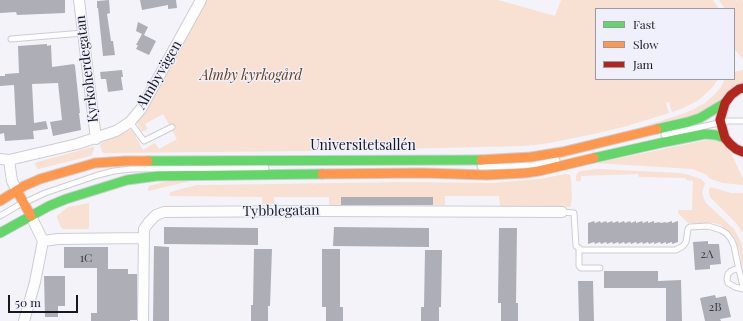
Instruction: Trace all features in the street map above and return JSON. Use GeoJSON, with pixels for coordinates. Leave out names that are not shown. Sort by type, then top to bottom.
{"type":"FeatureCollection","features":[{"type":"Feature","properties":{"kind":"main road","name":"Universitetsallén"},"geometry":{"type":"LineString","coordinates":[[0,201],[24,186],[40,179],[95,163],[157,160],[472,160],[531,157],[562,152],[688,122],[700,118],[725,103],[731,95],[743,88]]}},
{"type":"Feature","properties":{"kind":"main road"},"geometry":{"type":"LineString","coordinates":[[725,103],[722,111],[722,130],[725,138],[730,144],[740,151],[743,163]]}},
{"type":"Feature","properties":{"kind":"main road","name":"Universitetsallén"},"geometry":{"type":"LineString","coordinates":[[0,233],[49,206],[66,199],[110,184],[157,176],[422,173],[487,175],[525,173],[705,134],[725,138]]}},
{"type":"Feature","properties":{"kind":"main road"},"geometry":{"type":"LineString","coordinates":[[17,191],[31,216]]}},
{"type":"Feature","properties":{"kind":"street","name":"Kyrkoherdegatan"},"geometry":{"type":"LineString","coordinates":[[79,0],[96,138]]}},
{"type":"Feature","properties":{"kind":"street","name":"Almbyvägen"},"geometry":{"type":"LineString","coordinates":[[5,160],[28,156],[96,138],[116,131],[130,122],[144,104],[201,0]]}},
{"type":"Feature","properties":{"kind":"street"},"geometry":{"type":"LineString","coordinates":[[5,160],[17,191]]}},
{"type":"Feature","properties":{"kind":"street","name":"Tybblegatan"},"geometry":{"type":"LineString","coordinates":[[143,321],[144,229],[148,222],[156,215],[164,212],[562,212]]}},
{"type":"Feature","properties":{"kind":"street"},"geometry":{"type":"LineString","coordinates":[[24,321],[35,282],[43,241],[31,216]]}},
{"type":"Feature","properties":{"kind":"street"},"geometry":{"type":"LineString","coordinates":[[43,241],[58,239],[144,238]]}},
{"type":"Feature","properties":{"kind":"lane"},"geometry":{"type":"LineString","coordinates":[[11,39],[83,33]]}},
{"type":"Feature","properties":{"kind":"lane"},"geometry":{"type":"LineString","coordinates":[[660,136],[728,121],[743,121]]}},
{"type":"Feature","properties":{"kind":"lane"},"geometry":{"type":"LineString","coordinates":[[130,122],[144,141],[172,128]]}},
{"type":"Feature","properties":{"kind":"lane"},"geometry":{"type":"LineString","coordinates":[[474,167],[532,165],[559,159]]}},
{"type":"Feature","properties":{"kind":"lane"},"geometry":{"type":"LineString","coordinates":[[0,216],[45,193],[114,171],[131,169],[271,168]]}},
{"type":"Feature","properties":{"kind":"lane"},"geometry":{"type":"LineString","coordinates":[[562,212],[574,213],[576,246],[581,250],[676,250],[684,246],[688,229],[690,227],[708,226],[721,230],[727,234],[734,246],[743,286]]}},
{"type":"Feature","properties":{"kind":"lane"},"geometry":{"type":"LineString","coordinates":[[579,248],[579,266],[581,268],[600,268]]}},
{"type":"Feature","properties":{"kind":"lane"},"geometry":{"type":"LineString","coordinates":[[739,270],[736,269],[732,271],[728,274],[727,279],[731,286],[743,289]]}},
{"type":"Feature","properties":{"kind":"green space","name":"Almby kyrkogård"},"geometry":{"type":"Polygon","coordinates":[[[206,0],[498,0],[555,16],[561,0],[713,0],[718,8],[595,8],[595,80],[717,80],[713,87],[697,101],[681,109],[672,112],[669,102],[666,103],[669,113],[627,126],[549,143],[522,146],[315,151],[102,152],[100,144],[129,130],[132,130],[143,150],[155,143],[159,149],[177,139],[163,114],[145,124],[147,128],[146,130],[141,131],[137,124],[137,119],[150,101],[206,0]]]}},
{"type":"Feature","properties":{"kind":"green space"},"geometry":{"type":"Polygon","coordinates":[[[719,0],[742,0],[743,59],[735,50],[735,8],[724,8],[719,0]]]}},
{"type":"Feature","properties":{"kind":"green space"},"geometry":{"type":"Polygon","coordinates":[[[743,70],[743,82],[719,100],[699,112],[674,123],[615,138],[531,156],[441,158],[380,157],[526,152],[546,150],[624,133],[685,113],[705,103],[721,87],[724,80],[735,80],[735,72],[743,70]]]}},
{"type":"Feature","properties":{"kind":"green space"},"geometry":{"type":"Polygon","coordinates":[[[717,138],[731,153],[743,179],[743,185],[723,183],[711,179],[705,174],[692,169],[596,163],[717,138]]]}},
{"type":"Feature","properties":{"kind":"green space"},"geometry":{"type":"Polygon","coordinates":[[[94,147],[94,149],[92,155],[86,157],[38,169],[34,163],[94,147]]]}},
{"type":"Feature","properties":{"kind":"green space"},"geometry":{"type":"Polygon","coordinates":[[[598,169],[679,173],[701,179],[705,183],[702,193],[706,203],[734,229],[741,242],[743,251],[743,270],[740,253],[732,234],[721,225],[714,223],[688,223],[678,213],[678,210],[692,210],[693,181],[686,180],[686,178],[639,177],[638,174],[581,176],[581,181],[576,181],[576,176],[580,171],[598,169]]]}},
{"type":"Feature","properties":{"kind":"green space"},"geometry":{"type":"Polygon","coordinates":[[[565,174],[570,175],[571,178],[572,199],[570,207],[500,206],[499,196],[445,196],[445,205],[433,205],[433,197],[341,197],[341,205],[329,205],[329,197],[274,197],[274,204],[262,204],[262,197],[170,196],[169,194],[171,192],[197,185],[407,182],[492,183],[540,179],[565,174]]]}},
{"type":"Feature","properties":{"kind":"green space"},"geometry":{"type":"Polygon","coordinates":[[[168,181],[190,181],[148,191],[149,186],[168,181]]]}},
{"type":"Feature","properties":{"kind":"green space"},"geometry":{"type":"Polygon","coordinates":[[[711,187],[731,193],[743,193],[743,233],[736,223],[710,197],[709,189],[711,187]]]}},
{"type":"Feature","properties":{"kind":"green space"},"geometry":{"type":"Polygon","coordinates":[[[89,203],[88,229],[63,229],[61,227],[57,218],[59,214],[68,207],[89,203]]]}},
{"type":"Feature","properties":{"kind":"building"},"geometry":{"type":"Polygon","coordinates":[[[0,0],[65,0],[65,13],[17,15],[16,12],[0,13],[0,0]]]}},
{"type":"Feature","properties":{"kind":"building"},"geometry":{"type":"Polygon","coordinates":[[[109,0],[110,13],[107,14],[111,41],[113,41],[115,55],[103,56],[97,1],[109,0]]]}},
{"type":"Feature","properties":{"kind":"building"},"geometry":{"type":"Polygon","coordinates":[[[140,0],[176,0],[177,8],[168,9],[168,5],[142,10],[140,0]]]}},
{"type":"Feature","properties":{"kind":"building"},"geometry":{"type":"Polygon","coordinates":[[[138,22],[148,27],[144,35],[156,41],[149,55],[136,49],[138,45],[136,45],[142,34],[136,31],[138,22]]]}},
{"type":"Feature","properties":{"kind":"building"},"geometry":{"type":"Polygon","coordinates":[[[47,44],[47,46],[51,45],[52,67],[74,64],[75,66],[81,130],[53,136],[50,122],[62,120],[58,83],[32,84],[34,123],[46,121],[48,129],[33,131],[34,139],[5,141],[4,133],[0,134],[0,125],[16,125],[14,85],[0,86],[0,76],[19,73],[18,46],[47,44]]]}},
{"type":"Feature","properties":{"kind":"building"},"geometry":{"type":"Polygon","coordinates":[[[122,70],[123,77],[121,77],[123,90],[108,92],[106,79],[101,79],[100,72],[122,70]]]}},
{"type":"Feature","properties":{"kind":"building"},"geometry":{"type":"Polygon","coordinates":[[[341,197],[433,197],[433,205],[341,205],[341,197]]]}},
{"type":"Feature","properties":{"kind":"building"},"geometry":{"type":"Polygon","coordinates":[[[594,221],[595,223],[600,221],[601,223],[606,221],[607,223],[612,221],[613,223],[618,221],[619,223],[624,221],[625,223],[630,221],[631,223],[636,221],[636,223],[642,221],[643,223],[648,221],[648,223],[654,221],[654,223],[666,223],[672,221],[672,223],[678,221],[678,242],[666,244],[666,242],[661,244],[660,242],[654,244],[654,242],[649,244],[648,242],[643,244],[642,242],[637,244],[636,242],[631,244],[630,242],[625,244],[624,242],[619,244],[618,242],[613,244],[612,242],[607,244],[606,242],[601,244],[600,242],[595,244],[594,242],[588,244],[588,223],[594,221]]]}},
{"type":"Feature","properties":{"kind":"building"},"geometry":{"type":"Polygon","coordinates":[[[164,227],[258,228],[258,245],[164,244],[164,227]]]}},
{"type":"Feature","properties":{"kind":"building"},"geometry":{"type":"Polygon","coordinates":[[[334,227],[429,228],[429,247],[333,246],[334,227]]]}},
{"type":"Feature","properties":{"kind":"building"},"geometry":{"type":"Polygon","coordinates":[[[499,228],[517,228],[516,303],[518,303],[518,321],[501,321],[501,303],[498,303],[499,228]]]}},
{"type":"Feature","properties":{"kind":"building"},"geometry":{"type":"Polygon","coordinates":[[[708,241],[708,244],[719,244],[721,264],[710,265],[710,269],[695,270],[693,242],[708,241]]]}},
{"type":"Feature","properties":{"kind":"building"},"geometry":{"type":"Polygon","coordinates":[[[154,246],[169,247],[169,321],[153,321],[154,246]]]}},
{"type":"Feature","properties":{"kind":"building"},"geometry":{"type":"Polygon","coordinates":[[[64,247],[108,247],[108,269],[128,269],[128,274],[137,274],[137,320],[91,321],[91,313],[97,313],[97,268],[64,268],[64,247]]]}},
{"type":"Feature","properties":{"kind":"building"},"geometry":{"type":"Polygon","coordinates":[[[254,249],[272,249],[268,321],[251,321],[251,305],[253,305],[254,249]]]}},
{"type":"Feature","properties":{"kind":"building"},"geometry":{"type":"Polygon","coordinates":[[[322,249],[340,249],[340,307],[343,307],[343,321],[326,321],[326,307],[322,307],[322,249]]]}},
{"type":"Feature","properties":{"kind":"building"},"geometry":{"type":"Polygon","coordinates":[[[425,250],[442,250],[441,307],[439,307],[439,321],[421,321],[421,307],[424,307],[425,250]]]}},
{"type":"Feature","properties":{"kind":"building"},"geometry":{"type":"Polygon","coordinates":[[[604,271],[658,271],[658,281],[681,280],[682,321],[666,321],[666,288],[604,288],[604,271]]]}},
{"type":"Feature","properties":{"kind":"building"},"geometry":{"type":"Polygon","coordinates":[[[44,276],[65,276],[65,306],[58,306],[58,317],[45,317],[44,276]]]}},
{"type":"Feature","properties":{"kind":"building"},"geometry":{"type":"Polygon","coordinates":[[[578,281],[593,281],[594,321],[579,321],[578,281]]]}},
{"type":"Feature","properties":{"kind":"building"},"geometry":{"type":"Polygon","coordinates":[[[715,295],[716,298],[726,296],[731,317],[720,319],[721,321],[705,321],[700,298],[715,295]]]}},
{"type":"Feature","properties":{"kind":"traffic: fast"},"geometry":{"type":"LineString","coordinates":[[657,129],[700,118],[725,103]]}},
{"type":"Feature","properties":{"kind":"traffic: fast"},"geometry":{"type":"LineString","coordinates":[[594,158],[705,134],[725,138]]}},
{"type":"Feature","properties":{"kind":"traffic: fast"},"geometry":{"type":"LineString","coordinates":[[148,161],[481,160]]}},
{"type":"Feature","properties":{"kind":"traffic: fast"},"geometry":{"type":"LineString","coordinates":[[0,233],[49,206],[66,199],[127,180],[157,176],[322,174]]}},
{"type":"Feature","properties":{"kind":"traffic: slow"},"geometry":{"type":"LineString","coordinates":[[481,160],[531,157],[562,152],[657,129]]}},
{"type":"Feature","properties":{"kind":"traffic: slow"},"geometry":{"type":"LineString","coordinates":[[322,174],[422,173],[487,175],[525,173],[594,158]]}},
{"type":"Feature","properties":{"kind":"traffic: slow"},"geometry":{"type":"LineString","coordinates":[[0,201],[24,186],[40,179],[95,163],[148,161]]}},
{"type":"Feature","properties":{"kind":"traffic: slow"},"geometry":{"type":"LineString","coordinates":[[17,191],[31,216]]}},
{"type":"Feature","properties":{"kind":"traffic: jam"},"geometry":{"type":"LineString","coordinates":[[743,88],[731,95],[725,103],[720,120],[725,138],[736,149],[743,152]]}}]}
